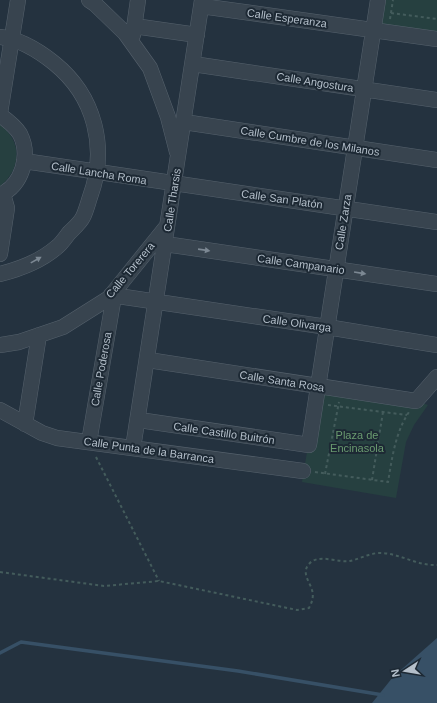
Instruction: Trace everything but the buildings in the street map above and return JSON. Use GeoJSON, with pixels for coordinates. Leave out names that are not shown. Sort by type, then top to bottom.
{"type":"FeatureCollection","features":[{"type":"Feature","properties":{"kind":"street"},"geometry":{"type":"LineString","coordinates":[[0,254],[7,208],[2,195],[13,186],[21,175],[24,161],[24,147],[20,134],[0,114],[6,38],[18,0]]}},
{"type":"Feature","properties":{"kind":"street"},"geometry":{"type":"LineString","coordinates":[[88,0],[95,4],[125,33],[150,68],[168,116],[179,157]]}},
{"type":"Feature","properties":{"kind":"street"},"geometry":{"type":"LineString","coordinates":[[131,42],[138,0]]}},
{"type":"Feature","properties":{"kind":"street","name":"Calle Zarza"},"geometry":{"type":"LineString","coordinates":[[309,445],[364,89],[380,31],[378,0]]}},
{"type":"Feature","properties":{"kind":"street","name":"Calle Esperanza"},"geometry":{"type":"LineString","coordinates":[[202,3],[437,39]]}},
{"type":"Feature","properties":{"kind":"street","name":"Calle Tharsis"},"geometry":{"type":"LineString","coordinates":[[133,448],[139,420],[202,3]]}},
{"type":"Feature","properties":{"kind":"street"},"geometry":{"type":"LineString","coordinates":[[134,26],[197,35]]}},
{"type":"Feature","properties":{"kind":"street"},"geometry":{"type":"LineString","coordinates":[[0,274],[16,270],[35,261],[58,247],[83,217],[95,183],[99,164],[97,136],[91,113],[80,91],[65,72],[43,54],[6,38]]}},
{"type":"Feature","properties":{"kind":"street","name":"Calle Angostura"},"geometry":{"type":"LineString","coordinates":[[193,64],[437,100]]}},
{"type":"Feature","properties":{"kind":"street","name":"Calle Cumbre de los Milanos"},"geometry":{"type":"LineString","coordinates":[[184,122],[437,160]]}},
{"type":"Feature","properties":{"kind":"street","name":"Calle Lancha Roma"},"geometry":{"type":"LineString","coordinates":[[24,161],[174,184]]}},
{"type":"Feature","properties":{"kind":"street","name":"Calle San Platón"},"geometry":{"type":"LineString","coordinates":[[174,184],[437,222]]}},
{"type":"Feature","properties":{"kind":"street","name":"Calle Torerera"},"geometry":{"type":"LineString","coordinates":[[0,345],[19,342],[63,327],[113,296],[168,225]]}},
{"type":"Feature","properties":{"kind":"street","name":"Calle Campanario"},"geometry":{"type":"LineString","coordinates":[[165,244],[437,284]]}},
{"type":"Feature","properties":{"kind":"street","name":"Calle Olivarga"},"geometry":{"type":"LineString","coordinates":[[113,296],[327,327],[437,345]]}},
{"type":"Feature","properties":{"kind":"street","name":"Calle Poderosa"},"geometry":{"type":"LineString","coordinates":[[89,442],[113,296]]}},
{"type":"Feature","properties":{"kind":"street"},"geometry":{"type":"LineString","coordinates":[[25,424],[39,336]]}},
{"type":"Feature","properties":{"kind":"street","name":"Calle Santa Rosa"},"geometry":{"type":"LineString","coordinates":[[148,360],[416,401]]}},
{"type":"Feature","properties":{"kind":"street"},"geometry":{"type":"LineString","coordinates":[[416,401],[437,377]]}},
{"type":"Feature","properties":{"kind":"street","name":"Calle Punta de la Barranca"},"geometry":{"type":"LineString","coordinates":[[0,410],[42,433],[57,438],[304,471]]}},
{"type":"Feature","properties":{"kind":"street","name":"Calle Castillo Buitrón"},"geometry":{"type":"LineString","coordinates":[[139,420],[309,445]]}},
{"type":"Feature","properties":{"kind":"path"},"geometry":{"type":"LineString","coordinates":[[380,31],[391,13],[393,0]]}},
{"type":"Feature","properties":{"kind":"path"},"geometry":{"type":"LineString","coordinates":[[391,13],[437,19]]}},
{"type":"Feature","properties":{"kind":"path"},"geometry":{"type":"LineString","coordinates":[[325,474],[341,390]]}},
{"type":"Feature","properties":{"kind":"path"},"geometry":{"type":"LineString","coordinates":[[372,480],[385,397]]}},
{"type":"Feature","properties":{"kind":"path"},"geometry":{"type":"LineString","coordinates":[[304,471],[388,482],[394,447],[407,415],[416,401]]}},
{"type":"Feature","properties":{"kind":"path"},"geometry":{"type":"LineString","coordinates":[[315,404],[407,415]]}},
{"type":"Feature","properties":{"kind":"path"},"geometry":{"type":"LineString","coordinates":[[89,442],[158,581]]}},
{"type":"Feature","properties":{"kind":"path"},"geometry":{"type":"LineString","coordinates":[[0,572],[104,586],[158,581],[297,610],[309,608],[313,600],[312,589],[307,581],[305,572],[308,564],[316,560],[350,561],[365,555],[380,553],[428,565],[437,565]]}},
{"type":"Feature","properties":{"kind":"green space"},"geometry":{"type":"Polygon","coordinates":[[[378,0],[437,0],[437,39],[373,30],[378,0]]]}},
{"type":"Feature","properties":{"kind":"green space"},"geometry":{"type":"Polygon","coordinates":[[[0,125],[13,139],[16,147],[16,156],[12,172],[0,186],[0,125]]]}},
{"type":"Feature","properties":{"kind":"green space","name":"Plaza de Encinasola"},"geometry":{"type":"Polygon","coordinates":[[[318,386],[416,401],[428,405],[414,425],[406,442],[396,498],[302,482],[318,386]]]}},
{"type":"Feature","properties":{"kind":"water"},"geometry":{"type":"Polygon","coordinates":[[[437,638],[437,703],[372,703],[393,677],[437,638]]]}},
{"type":"Feature","properties":{"kind":"waterway"},"geometry":{"type":"LineString","coordinates":[[0,653],[21,642],[238,671],[383,695]]}}]}
